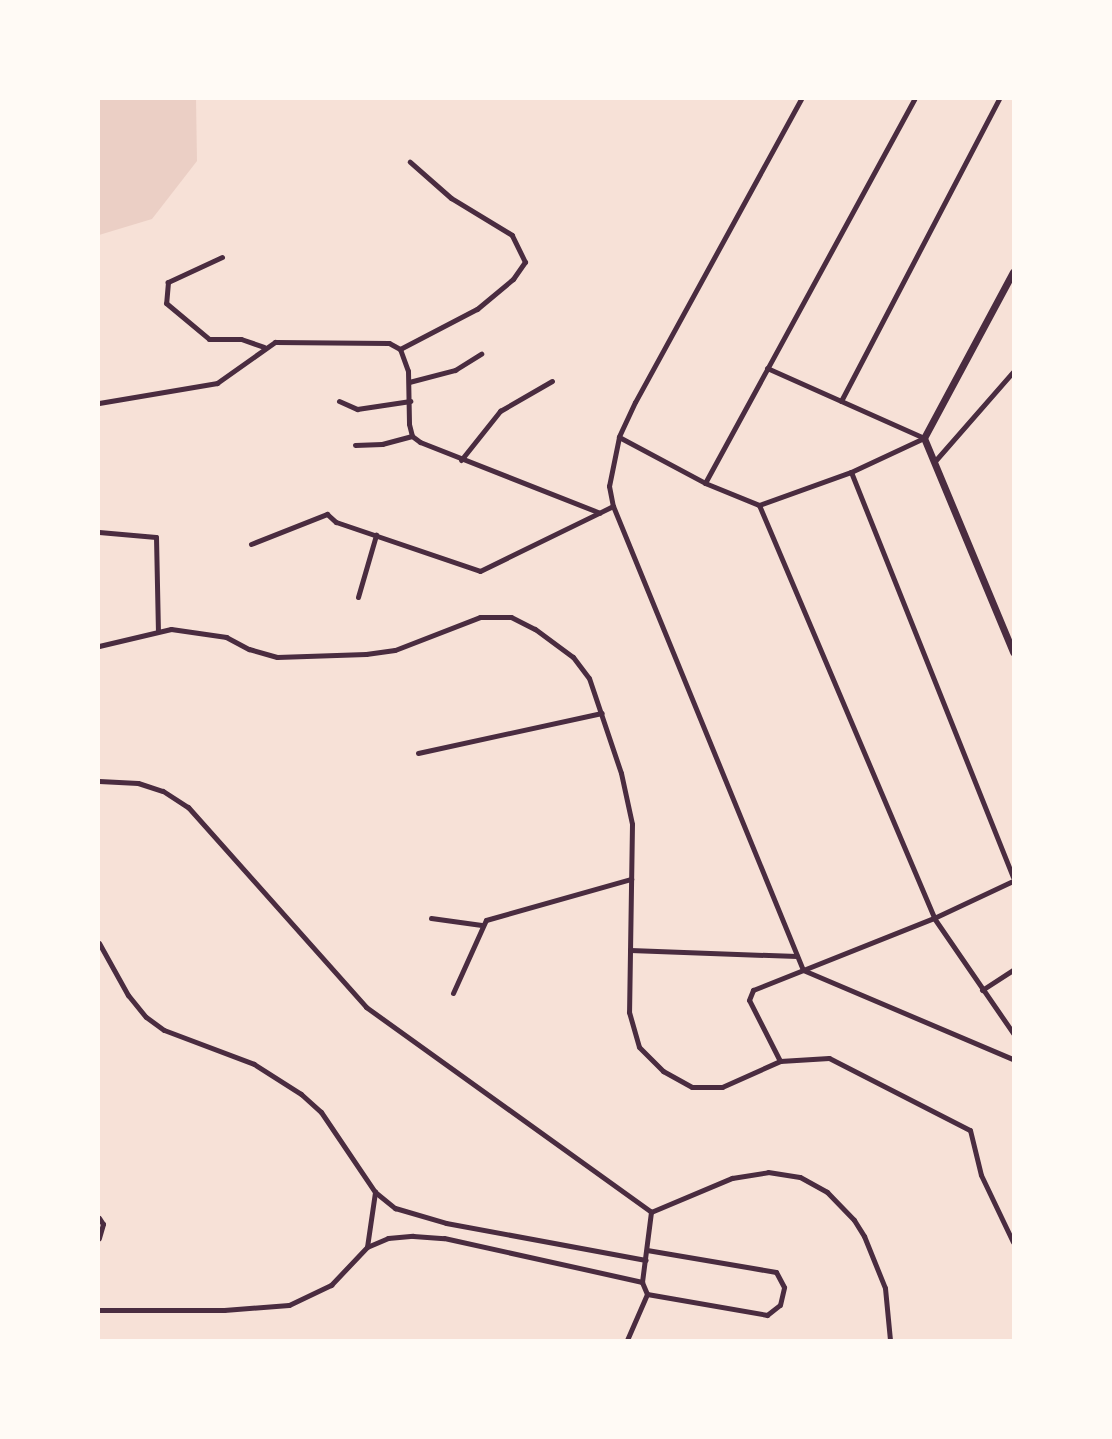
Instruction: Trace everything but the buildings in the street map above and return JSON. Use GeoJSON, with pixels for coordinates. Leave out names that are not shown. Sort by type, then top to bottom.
{"type":"FeatureCollection","features":[{"type":"Feature","properties":{"kind":"street"},"geometry":{"type":"LineString","coordinates":[[801,99],[619,437],[609,486],[613,506],[802,970],[1013,1059]]}},
{"type":"Feature","properties":{"kind":"street"},"geometry":{"type":"LineString","coordinates":[[705,483],[914,99]]}},
{"type":"Feature","properties":{"kind":"street"},"geometry":{"type":"LineString","coordinates":[[841,401],[999,99]]}},
{"type":"Feature","properties":{"kind":"street"},"geometry":{"type":"LineString","coordinates":[[400,349],[477,309],[513,279],[525,262],[512,235],[451,198],[410,162]]}},
{"type":"Feature","properties":{"kind":"street"},"geometry":{"type":"LineString","coordinates":[[222,257],[168,282],[166,303],[208,339],[241,339],[264,347]]}},
{"type":"Feature","properties":{"kind":"street"},"geometry":{"type":"LineString","coordinates":[[619,437],[705,483],[759,505],[851,472],[924,438],[1013,273]]}},
{"type":"Feature","properties":{"kind":"street"},"geometry":{"type":"LineString","coordinates":[[99,403],[217,383],[230,377],[264,347],[275,342],[334,340],[389,343],[400,349],[409,382],[412,436]]}},
{"type":"Feature","properties":{"kind":"street"},"geometry":{"type":"LineString","coordinates":[[409,382],[454,370],[482,354]]}},
{"type":"Feature","properties":{"kind":"street"},"geometry":{"type":"LineString","coordinates":[[767,368],[924,438],[1013,651]]}},
{"type":"Feature","properties":{"kind":"street"},"geometry":{"type":"LineString","coordinates":[[935,460],[1013,372]]}},
{"type":"Feature","properties":{"kind":"street"},"geometry":{"type":"LineString","coordinates":[[461,460],[500,411],[552,381]]}},
{"type":"Feature","properties":{"kind":"street"},"geometry":{"type":"LineString","coordinates":[[339,401],[357,409],[410,401]]}},
{"type":"Feature","properties":{"kind":"street"},"geometry":{"type":"LineString","coordinates":[[355,445],[382,444],[412,436],[461,460],[600,513]]}},
{"type":"Feature","properties":{"kind":"street"},"geometry":{"type":"LineString","coordinates":[[780,1061],[749,1000],[750,994],[802,970],[934,918],[1013,879],[851,472]]}},
{"type":"Feature","properties":{"kind":"street"},"geometry":{"type":"LineString","coordinates":[[759,505],[934,918],[1013,1034]]}},
{"type":"Feature","properties":{"kind":"street"},"geometry":{"type":"LineString","coordinates":[[251,544],[326,513],[336,522],[480,571],[613,506]]}},
{"type":"Feature","properties":{"kind":"street"},"geometry":{"type":"LineString","coordinates":[[99,532],[156,537],[158,630]]}},
{"type":"Feature","properties":{"kind":"street"},"geometry":{"type":"LineString","coordinates":[[358,597],[376,536]]}},
{"type":"Feature","properties":{"kind":"street"},"geometry":{"type":"LineString","coordinates":[[99,646],[158,630],[226,637],[249,649],[277,657],[344,655],[395,650],[480,617],[511,617],[535,629],[573,657],[589,678],[602,713],[632,824],[629,1012],[639,1047],[663,1071],[692,1087],[722,1087],[780,1061],[829,1058],[970,1130],[981,1175],[1013,1242]]}},
{"type":"Feature","properties":{"kind":"street"},"geometry":{"type":"LineString","coordinates":[[418,753],[602,713]]}},
{"type":"Feature","properties":{"kind":"street"},"geometry":{"type":"LineString","coordinates":[[99,781],[138,783],[163,791],[188,807],[366,1007],[651,1212]]}},
{"type":"Feature","properties":{"kind":"street"},"geometry":{"type":"LineString","coordinates":[[453,993],[482,926],[492,917],[631,879]]}},
{"type":"Feature","properties":{"kind":"street"},"geometry":{"type":"LineString","coordinates":[[431,918],[482,926]]}},
{"type":"Feature","properties":{"kind":"street"},"geometry":{"type":"LineString","coordinates":[[99,943],[128,995],[146,1017],[164,1030],[254,1064],[280,1079],[321,1112],[375,1192],[395,1208],[418,1216],[646,1260]]}},
{"type":"Feature","properties":{"kind":"street"},"geometry":{"type":"LineString","coordinates":[[630,950],[797,956]]}},
{"type":"Feature","properties":{"kind":"street"},"geometry":{"type":"LineString","coordinates":[[982,990],[1013,970]]}},
{"type":"Feature","properties":{"kind":"street"},"geometry":{"type":"LineString","coordinates":[[651,1212],[732,1178],[768,1172],[800,1177],[827,1192],[854,1220],[864,1236],[885,1288],[890,1340]]}},
{"type":"Feature","properties":{"kind":"street"},"geometry":{"type":"LineString","coordinates":[[367,1247],[375,1192]]}},
{"type":"Feature","properties":{"kind":"street"},"geometry":{"type":"LineString","coordinates":[[627,1340],[647,1294],[642,1282],[651,1212]]}},
{"type":"Feature","properties":{"kind":"street"},"geometry":{"type":"LineString","coordinates":[[99,1218],[103,1224],[99,1239]]}},
{"type":"Feature","properties":{"kind":"street"},"geometry":{"type":"LineString","coordinates":[[99,1310],[224,1310],[289,1305],[331,1285],[367,1247],[388,1238],[444,1238],[642,1282]]}},
{"type":"Feature","properties":{"kind":"street"},"geometry":{"type":"LineString","coordinates":[[647,1250],[776,1272],[784,1287],[780,1305],[767,1315],[647,1294]]}},
{"type":"Feature","properties":{"kind":"shaded area"},"geometry":{"type":"Polygon","coordinates":[[[99,99],[196,99],[197,161],[152,219],[99,235],[99,99]]]}}]}
